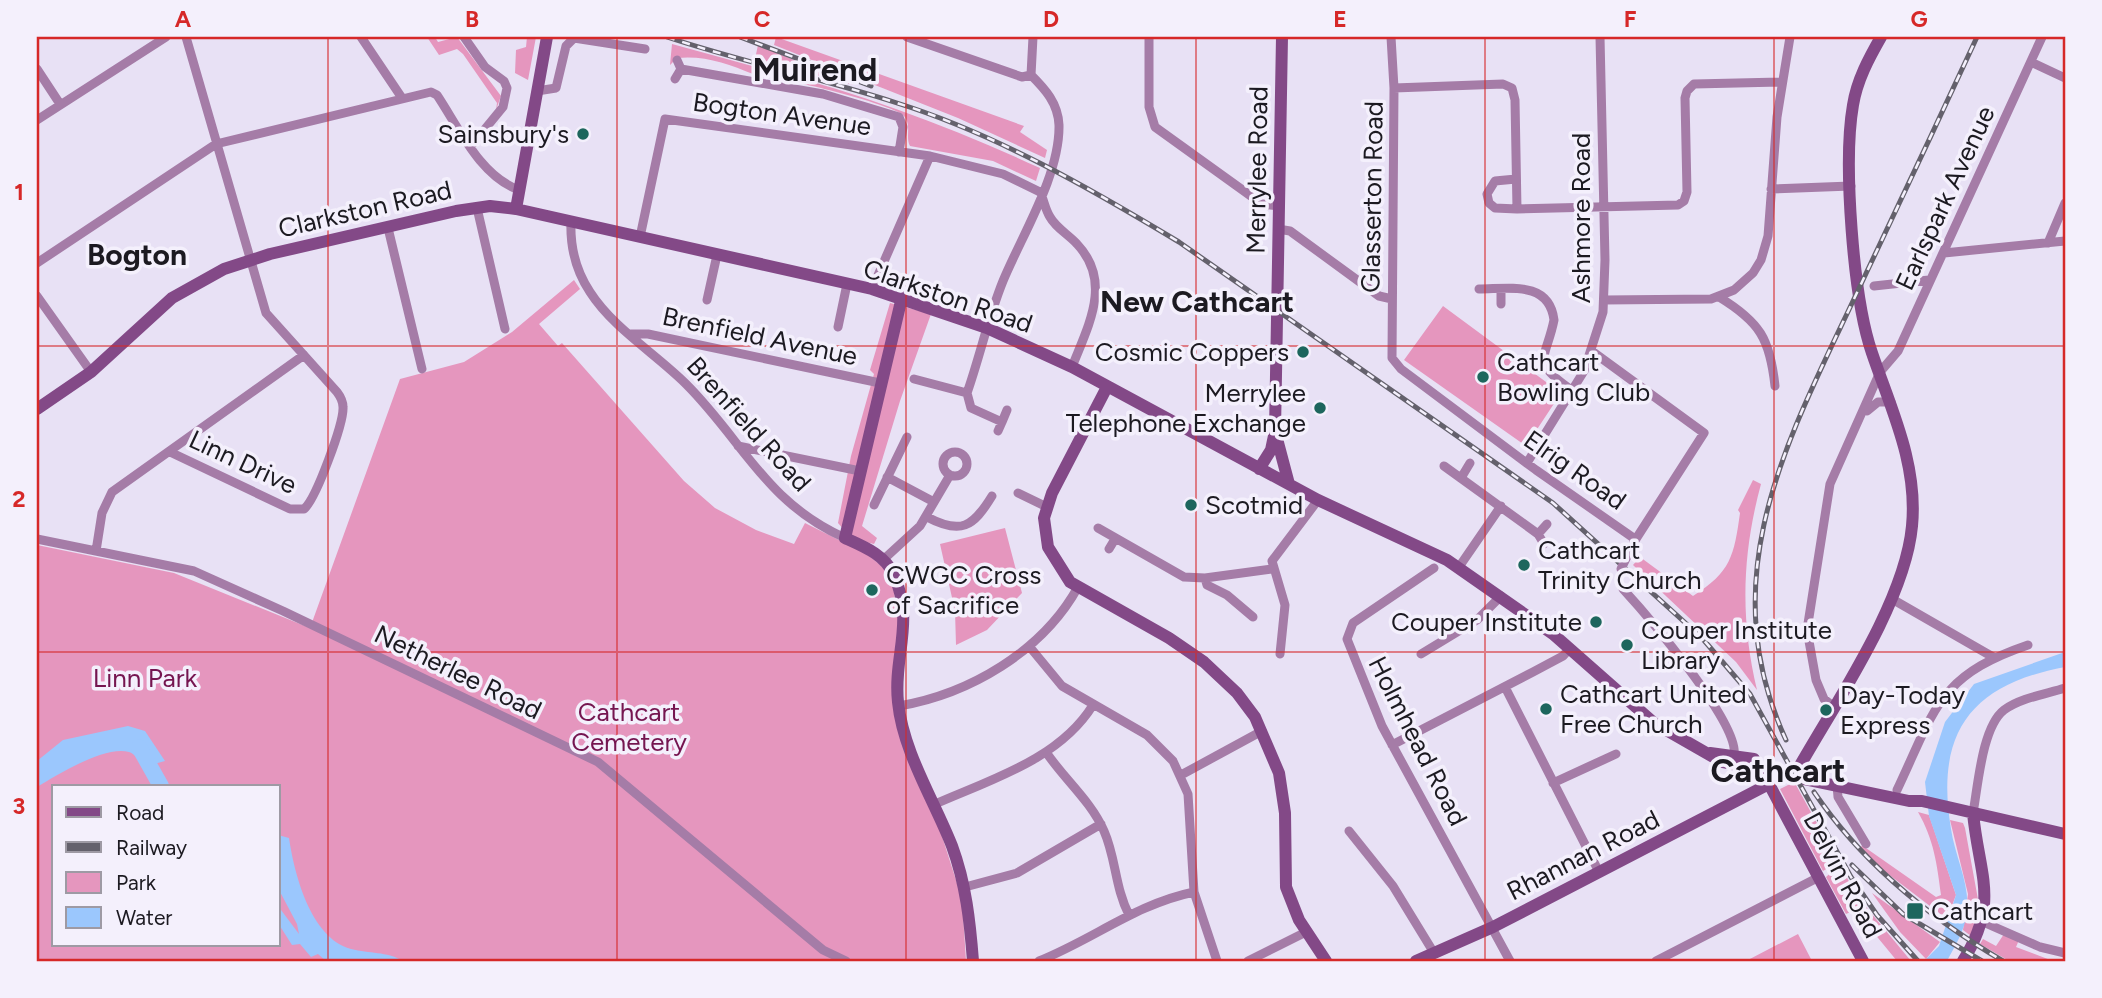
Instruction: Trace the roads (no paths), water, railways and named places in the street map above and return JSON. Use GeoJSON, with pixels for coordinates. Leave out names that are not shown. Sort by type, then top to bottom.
{"type":"FeatureCollection","features":[{"type":"Feature","properties":{"kind":"main road"},"geometry":{"type":"LineString","coordinates":[[516,209],[547,37]]}},
{"type":"Feature","properties":{"kind":"main road","name":"Merrylee Road"},"geometry":{"type":"LineString","coordinates":[[1282,37],[1277,436],[1289,484]]}},
{"type":"Feature","properties":{"kind":"main road"},"geometry":{"type":"LineString","coordinates":[[1798,769],[1892,599],[1911,540],[1913,505],[1904,440],[1869,342],[1862,303],[1851,186],[1853,106],[1861,77],[1881,37]]}},
{"type":"Feature","properties":{"kind":"main road","name":"Clarkston Road"},"geometry":{"type":"LineString","coordinates":[[37,409],[91,372],[172,298],[211,275],[250,260],[477,208],[516,209],[872,289],[987,328],[1072,367],[1318,500],[1428,549],[1459,567],[1570,648],[1654,723],[1722,762],[1771,778],[1905,794]]}},
{"type":"Feature","properties":{"kind":"main road"},"geometry":{"type":"LineString","coordinates":[[845,538],[902,297]]}},
{"type":"Feature","properties":{"kind":"main road"},"geometry":{"type":"LineString","coordinates":[[1107,387],[1060,475],[1047,507],[1044,520],[1048,547],[1057,565],[1078,587],[1169,638],[1204,662],[1241,698],[1262,730],[1276,763],[1283,800],[1286,887],[1306,932],[1326,961]]}},
{"type":"Feature","properties":{"kind":"main road","name":"Merrylee Road"},"geometry":{"type":"LineString","coordinates":[[1264,471],[1277,436]]}},
{"type":"Feature","properties":{"kind":"main road","name":"Brenfield Road"},"geometry":{"type":"LineString","coordinates":[[845,538],[884,559]]}},
{"type":"Feature","properties":{"kind":"main road"},"geometry":{"type":"LineString","coordinates":[[884,559],[896,579],[905,624],[899,706],[965,887],[973,961]]}},
{"type":"Feature","properties":{"kind":"main road","name":"Clarkston Road"},"geometry":{"type":"LineString","coordinates":[[1709,753],[1734,755],[1905,794]]}},
{"type":"Feature","properties":{"kind":"main road","name":"Clarkston Road"},"geometry":{"type":"LineString","coordinates":[[1771,778],[1798,769]]}},
{"type":"Feature","properties":{"kind":"main road","name":"Rhannan Road"},"geometry":{"type":"LineString","coordinates":[[1416,961],[1493,927],[1771,778]]}},
{"type":"Feature","properties":{"kind":"main road","name":"Delvin Road"},"geometry":{"type":"LineString","coordinates":[[1771,778],[1863,961]]}},
{"type":"Feature","properties":{"kind":"main road"},"geometry":{"type":"LineString","coordinates":[[1905,794],[1959,810],[2065,834]]}},
{"type":"Feature","properties":{"kind":"main road"},"geometry":{"type":"LineString","coordinates":[[1963,961],[1983,922],[1986,890],[1973,813]]}},
{"type":"Feature","properties":{"kind":"street"},"geometry":{"type":"LineString","coordinates":[[37,120],[166,37]]}},
{"type":"Feature","properties":{"kind":"street","name":"Linn Drive"},"geometry":{"type":"LineString","coordinates":[[170,452],[290,509],[304,509],[310,504],[321,480],[343,407],[337,392],[266,313],[186,37]]}},
{"type":"Feature","properties":{"kind":"street"},"geometry":{"type":"LineString","coordinates":[[361,37],[402,98]]}},
{"type":"Feature","properties":{"kind":"street"},"geometry":{"type":"LineString","coordinates":[[907,37],[1022,76],[1031,75]]}},
{"type":"Feature","properties":{"kind":"street"},"geometry":{"type":"LineString","coordinates":[[1007,411],[1000,427],[971,408],[967,393],[1003,281],[1042,195],[1056,151],[1059,129],[1051,98],[1031,75],[1033,37]]}},
{"type":"Feature","properties":{"kind":"street"},"geometry":{"type":"LineString","coordinates":[[1149,37],[1152,122],[1160,132],[1262,204],[1279,206]]}},
{"type":"Feature","properties":{"kind":"street","name":"Glasserton Road"},"geometry":{"type":"LineString","coordinates":[[1391,37],[1394,88],[1392,358]]}},
{"type":"Feature","properties":{"kind":"street","name":"Ashmore Road"},"geometry":{"type":"LineString","coordinates":[[1527,463],[1573,391],[1593,352],[1604,300],[1600,37]]}},
{"type":"Feature","properties":{"kind":"street"},"geometry":{"type":"LineString","coordinates":[[1604,300],[1719,297],[1744,282],[1761,260],[1768,236],[1781,82],[1790,37]]}},
{"type":"Feature","properties":{"kind":"street","name":"Earlspark Avenue"},"geometry":{"type":"LineString","coordinates":[[1833,706],[1824,699],[1816,680],[1807,630],[1830,484],[1880,372],[1898,351],[2042,37]]}},
{"type":"Feature","properties":{"kind":"street"},"geometry":{"type":"LineString","coordinates":[[537,91],[556,88],[569,41],[581,38],[645,49]]}},
{"type":"Feature","properties":{"kind":"street"},"geometry":{"type":"LineString","coordinates":[[469,39],[485,67],[504,81],[507,88],[503,107],[471,146]]}},
{"type":"Feature","properties":{"kind":"street"},"geometry":{"type":"LineString","coordinates":[[624,58],[626,46]]}},
{"type":"Feature","properties":{"kind":"street"},"geometry":{"type":"LineString","coordinates":[[2031,62],[2065,78]]}},
{"type":"Feature","properties":{"kind":"street"},"geometry":{"type":"LineString","coordinates":[[674,79],[679,65],[823,94],[899,117],[903,127],[899,152]]}},
{"type":"Feature","properties":{"kind":"street"},"geometry":{"type":"LineString","coordinates":[[37,69],[60,104]]}},
{"type":"Feature","properties":{"kind":"street"},"geometry":{"type":"LineString","coordinates":[[1516,179],[1496,181],[1487,194],[1489,203],[1495,208],[1517,209],[1674,206],[1684,201],[1687,192],[1685,98],[1692,85],[1781,82]]}},
{"type":"Feature","properties":{"kind":"street"},"geometry":{"type":"LineString","coordinates":[[1394,88],[1503,84],[1510,87],[1516,100],[1517,209]]}},
{"type":"Feature","properties":{"kind":"street"},"geometry":{"type":"LineString","coordinates":[[37,263],[216,144],[430,92],[437,95],[495,179],[519,190]]}},
{"type":"Feature","properties":{"kind":"street","name":"Bogton Avenue"},"geometry":{"type":"LineString","coordinates":[[640,237],[665,119],[930,156],[1003,174],[1037,189],[1042,195]]}},
{"type":"Feature","properties":{"kind":"street"},"geometry":{"type":"LineString","coordinates":[[872,289],[930,156]]}},
{"type":"Feature","properties":{"kind":"street"},"geometry":{"type":"LineString","coordinates":[[1771,189],[1851,186]]}},
{"type":"Feature","properties":{"kind":"street"},"geometry":{"type":"LineString","coordinates":[[1042,195],[1051,220],[1089,259],[1097,285],[1094,313],[1072,367]]}},
{"type":"Feature","properties":{"kind":"street"},"geometry":{"type":"LineString","coordinates":[[2048,243],[2065,203]]}},
{"type":"Feature","properties":{"kind":"street"},"geometry":{"type":"LineString","coordinates":[[477,208],[505,329]]}},
{"type":"Feature","properties":{"kind":"street","name":"Brenfield Road"},"geometry":{"type":"LineString","coordinates":[[571,221],[572,250],[585,282],[596,300],[688,386],[788,505],[816,525],[845,538]]}},
{"type":"Feature","properties":{"kind":"street"},"geometry":{"type":"LineString","coordinates":[[387,228],[422,369]]}},
{"type":"Feature","properties":{"kind":"street"},"geometry":{"type":"LineString","coordinates":[[1278,229],[1290,231],[1379,296],[1392,299]]}},
{"type":"Feature","properties":{"kind":"street"},"geometry":{"type":"LineString","coordinates":[[1944,253],[2065,241]]}},
{"type":"Feature","properties":{"kind":"street"},"geometry":{"type":"LineString","coordinates":[[707,300],[718,255]]}},
{"type":"Feature","properties":{"kind":"street"},"geometry":{"type":"LineString","coordinates":[[1874,286],[1929,280]]}},
{"type":"Feature","properties":{"kind":"street"},"geometry":{"type":"LineString","coordinates":[[838,327],[847,284]]}},
{"type":"Feature","properties":{"kind":"street"},"geometry":{"type":"LineString","coordinates":[[1479,289],[1535,290],[1549,302],[1554,320],[1545,345],[1544,361],[1552,375],[1573,391]]}},
{"type":"Feature","properties":{"kind":"street"},"geometry":{"type":"LineString","coordinates":[[1501,289],[1501,304]]}},
{"type":"Feature","properties":{"kind":"street"},"geometry":{"type":"LineString","coordinates":[[37,296],[91,372]]}},
{"type":"Feature","properties":{"kind":"street"},"geometry":{"type":"LineString","coordinates":[[1719,297],[1749,317],[1765,337],[1772,359],[1775,386]]}},
{"type":"Feature","properties":{"kind":"street","name":"Brenfield Avenue"},"geometry":{"type":"LineString","coordinates":[[631,334],[648,334],[880,383]]}},
{"type":"Feature","properties":{"kind":"street"},"geometry":{"type":"LineString","coordinates":[[1593,352],[1704,433],[1633,543],[1621,569]]}},
{"type":"Feature","properties":{"kind":"street"},"geometry":{"type":"LineString","coordinates":[[96,551],[108,496],[304,355]]}},
{"type":"Feature","properties":{"kind":"street","name":"Elrig Road"},"geometry":{"type":"LineString","coordinates":[[1392,358],[1401,369],[1633,543]]}},
{"type":"Feature","properties":{"kind":"street"},"geometry":{"type":"LineString","coordinates":[[914,379],[967,393]]}},
{"type":"Feature","properties":{"kind":"street"},"geometry":{"type":"LineString","coordinates":[[1861,418],[1875,403],[1891,402]]}},
{"type":"Feature","properties":{"kind":"street"},"geometry":{"type":"LineString","coordinates":[[874,505],[907,437]]}},
{"type":"Feature","properties":{"kind":"street"},"geometry":{"type":"LineString","coordinates":[[737,446],[860,471]]}},
{"type":"Feature","properties":{"kind":"street"},"geometry":{"type":"LineString","coordinates":[[1461,478],[1470,463]]}},
{"type":"Feature","properties":{"kind":"street"},"geometry":{"type":"LineString","coordinates":[[1444,466],[1538,534],[1544,544]]}},
{"type":"Feature","properties":{"kind":"street"},"geometry":{"type":"LineString","coordinates":[[884,559],[927,517],[950,475]]}},
{"type":"Feature","properties":{"kind":"street"},"geometry":{"type":"LineString","coordinates":[[887,477],[934,502]]}},
{"type":"Feature","properties":{"kind":"street"},"geometry":{"type":"LineString","coordinates":[[1018,493],[1047,507]]}},
{"type":"Feature","properties":{"kind":"street"},"geometry":{"type":"LineString","coordinates":[[927,517],[945,525],[964,526],[976,520],[992,496]]}},
{"type":"Feature","properties":{"kind":"street"},"geometry":{"type":"LineString","coordinates":[[1280,654],[1285,605],[1272,569],[1272,561],[1318,500]]}},
{"type":"Feature","properties":{"kind":"street"},"geometry":{"type":"LineString","coordinates":[[1459,567],[1501,506]]}},
{"type":"Feature","properties":{"kind":"street"},"geometry":{"type":"LineString","coordinates":[[1538,534],[1547,524]]}},
{"type":"Feature","properties":{"kind":"street"},"geometry":{"type":"LineString","coordinates":[[1098,528],[1115,540],[1157,559],[1184,577],[1205,578],[1272,569]]}},
{"type":"Feature","properties":{"kind":"street","name":"Netherlee Road"},"geometry":{"type":"LineString","coordinates":[[37,539],[194,572],[306,622],[598,762],[823,950],[846,961]]}},
{"type":"Feature","properties":{"kind":"street"},"geometry":{"type":"LineString","coordinates":[[1109,550],[1115,540]]}},
{"type":"Feature","properties":{"kind":"street","name":"Holmhead Road"},"geometry":{"type":"LineString","coordinates":[[1434,568],[1353,623],[1347,633],[1348,646],[1392,745],[1510,961]]}},
{"type":"Feature","properties":{"kind":"street"},"geometry":{"type":"LineString","coordinates":[[1205,578],[1207,585],[1227,595],[1253,617]]}},
{"type":"Feature","properties":{"kind":"street"},"geometry":{"type":"LineString","coordinates":[[899,706],[930,700],[966,687],[1029,646],[1057,620],[1078,587]]}},
{"type":"Feature","properties":{"kind":"street"},"geometry":{"type":"LineString","coordinates":[[1623,589],[1659,630],[1709,699],[1731,736],[1734,755]]}},
{"type":"Feature","properties":{"kind":"street"},"geometry":{"type":"LineString","coordinates":[[1421,654],[1477,620],[1501,596]]}},
{"type":"Feature","properties":{"kind":"street"},"geometry":{"type":"LineString","coordinates":[[1892,599],[1974,643],[1993,657]]}},
{"type":"Feature","properties":{"kind":"street"},"geometry":{"type":"LineString","coordinates":[[1905,794],[1931,715],[1956,681],[1993,657],[2028,645]]}},
{"type":"Feature","properties":{"kind":"street"},"geometry":{"type":"LineString","coordinates":[[1029,646],[1062,686],[1155,741],[1181,775],[1191,808],[1194,892],[1217,961]]}},
{"type":"Feature","properties":{"kind":"street"},"geometry":{"type":"LineString","coordinates":[[1392,745],[1563,656],[1570,648]]}},
{"type":"Feature","properties":{"kind":"street"},"geometry":{"type":"LineString","coordinates":[[1505,687],[1599,872]]}},
{"type":"Feature","properties":{"kind":"street"},"geometry":{"type":"LineString","coordinates":[[1973,813],[1987,736],[1994,719],[2020,702],[2064,691]]}},
{"type":"Feature","properties":{"kind":"street"},"geometry":{"type":"LineString","coordinates":[[933,805],[1046,751],[1070,735],[1093,705]]}},
{"type":"Feature","properties":{"kind":"street"},"geometry":{"type":"LineString","coordinates":[[1181,775],[1262,730]]}},
{"type":"Feature","properties":{"kind":"street"},"geometry":{"type":"LineString","coordinates":[[1046,751],[1101,824],[1117,888],[1129,915]]}},
{"type":"Feature","properties":{"kind":"street"},"geometry":{"type":"LineString","coordinates":[[1553,783],[1616,754]]}},
{"type":"Feature","properties":{"kind":"street"},"geometry":{"type":"LineString","coordinates":[[1837,785],[1838,797],[1866,844]]}},
{"type":"Feature","properties":{"kind":"street"},"geometry":{"type":"LineString","coordinates":[[965,887],[1017,873],[1101,824]]}},
{"type":"Feature","properties":{"kind":"street"},"geometry":{"type":"LineString","coordinates":[[1349,831],[1393,886],[1434,953]]}},
{"type":"Feature","properties":{"kind":"street"},"geometry":{"type":"LineString","coordinates":[[1656,961],[1819,877]]}},
{"type":"Feature","properties":{"kind":"street"},"geometry":{"type":"LineString","coordinates":[[1039,961],[1066,950],[1160,900],[1194,892]]}},
{"type":"Feature","properties":{"kind":"street"},"geometry":{"type":"LineString","coordinates":[[1983,922],[2039,947],[2065,953]]}},
{"type":"Feature","properties":{"kind":"street"},"geometry":{"type":"LineString","coordinates":[[1248,961],[1306,932]]}},
{"type":"Feature","properties":{"kind":"street"},"geometry":{"type":"LineString","coordinates":[[1066,950],[1071,961]]}},
{"type":"Feature","properties":{"kind":"water"},"geometry":{"type":"Polygon","coordinates":[[[2065,652],[2065,667],[2032,675],[2005,686],[1983,701],[1966,719],[1955,740],[1949,766],[1947,795],[1951,829],[1966,891],[1967,912],[1962,931],[1947,961],[1924,961],[1939,946],[1956,895],[1929,816],[1925,782],[1945,722],[1974,684],[2065,652]]]}},
{"type":"Feature","properties":{"kind":"water"},"geometry":{"type":"Polygon","coordinates":[[[128,726],[145,731],[165,761],[143,767],[129,752],[107,753],[82,762],[37,787],[37,761],[63,740],[128,726]]]}},
{"type":"Feature","properties":{"kind":"water"},"geometry":{"type":"Polygon","coordinates":[[[280,836],[289,838],[306,902],[325,932],[351,949],[384,954],[403,961],[326,961],[318,954],[311,957],[300,944],[292,945],[280,926],[280,909],[299,934],[297,924],[280,892],[280,836]]]}},
{"type":"Feature","properties":{"kind":"waterway"},"geometry":{"type":"LineString","coordinates":[[139,747],[160,785]]}},
{"type":"Feature","properties":{"kind":"railway"},"geometry":{"type":"LineString","coordinates":[[667,37],[897,103],[970,130],[1042,164],[1179,242],[1553,503],[1702,638],[1750,694],[1851,877],[1877,915],[1918,961]]}},
{"type":"Feature","properties":{"kind":"railway"},"geometry":{"type":"LineString","coordinates":[[740,37],[871,86]]}},
{"type":"Feature","properties":{"kind":"railway"},"geometry":{"type":"LineString","coordinates":[[1786,740],[1764,678],[1756,619],[1758,561],[1769,504],[1787,449],[1810,393],[1977,37]]}},
{"type":"Feature","properties":{"kind":"railway"},"geometry":{"type":"LineString","coordinates":[[1814,792],[1854,842],[1899,887],[1949,926],[2003,961]]}},
{"type":"Feature","properties":{"kind":"railway"},"geometry":{"type":"LineString","coordinates":[[1852,865],[1903,914],[1982,961]]}},
{"type":"Feature","properties":{"kind":"place","name":"Sainsbury's"},"geometry":{"type":"Point","coordinates":[583,134]}},
{"type":"Feature","properties":{"kind":"place","name":"Cosmic Coppers"},"geometry":{"type":"Point","coordinates":[1303,352]}},
{"type":"Feature","properties":{"kind":"place","name":"Cathcart Bowling Club"},"geometry":{"type":"Point","coordinates":[1483,377]}},
{"type":"Feature","properties":{"kind":"place","name":"Merrylee Telephone Exchange"},"geometry":{"type":"Point","coordinates":[1320,408]}},
{"type":"Feature","properties":{"kind":"place","name":"Scotmid"},"geometry":{"type":"Point","coordinates":[1191,505]}},
{"type":"Feature","properties":{"kind":"place","name":"Cathcart Trinity Church"},"geometry":{"type":"Point","coordinates":[1524,565]}},
{"type":"Feature","properties":{"kind":"place","name":"CWGC Cross of Sacrifice"},"geometry":{"type":"Point","coordinates":[872,590]}},
{"type":"Feature","properties":{"kind":"place","name":"Couper Institute"},"geometry":{"type":"Point","coordinates":[1596,622]}},
{"type":"Feature","properties":{"kind":"place","name":"Couper Institute Library"},"geometry":{"type":"Point","coordinates":[1627,645]}},
{"type":"Feature","properties":{"kind":"place","name":"Cathcart United Free Church"},"geometry":{"type":"Point","coordinates":[1546,709]}},
{"type":"Feature","properties":{"kind":"place","name":"Day-Today Express"},"geometry":{"type":"Point","coordinates":[1826,710]}},
{"type":"Feature","properties":{"kind":"place","name":"Cathcart"},"geometry":{"type":"Point","coordinates":[1915,911]}},
{"type":"Feature","properties":{"kind":"district","name":"Muirend"},"geometry":{"type":"Point","coordinates":[815,69]}},
{"type":"Feature","properties":{"kind":"district","name":"Bogton"},"geometry":{"type":"Point","coordinates":[137,254]}},
{"type":"Feature","properties":{"kind":"district","name":"New Cathcart"},"geometry":{"type":"Point","coordinates":[1197,301]}},
{"type":"Feature","properties":{"kind":"district","name":"Cathcart"},"geometry":{"type":"Point","coordinates":[1778,770]}},
{"type":"Feature","properties":{"kind":"park label","name":"Linn Park"},"geometry":{"type":"Point","coordinates":[145,678]}},
{"type":"Feature","properties":{"kind":"park label","name":"Cathcart Cemetery"},"geometry":{"type":"Point","coordinates":[629,727]}}]}
